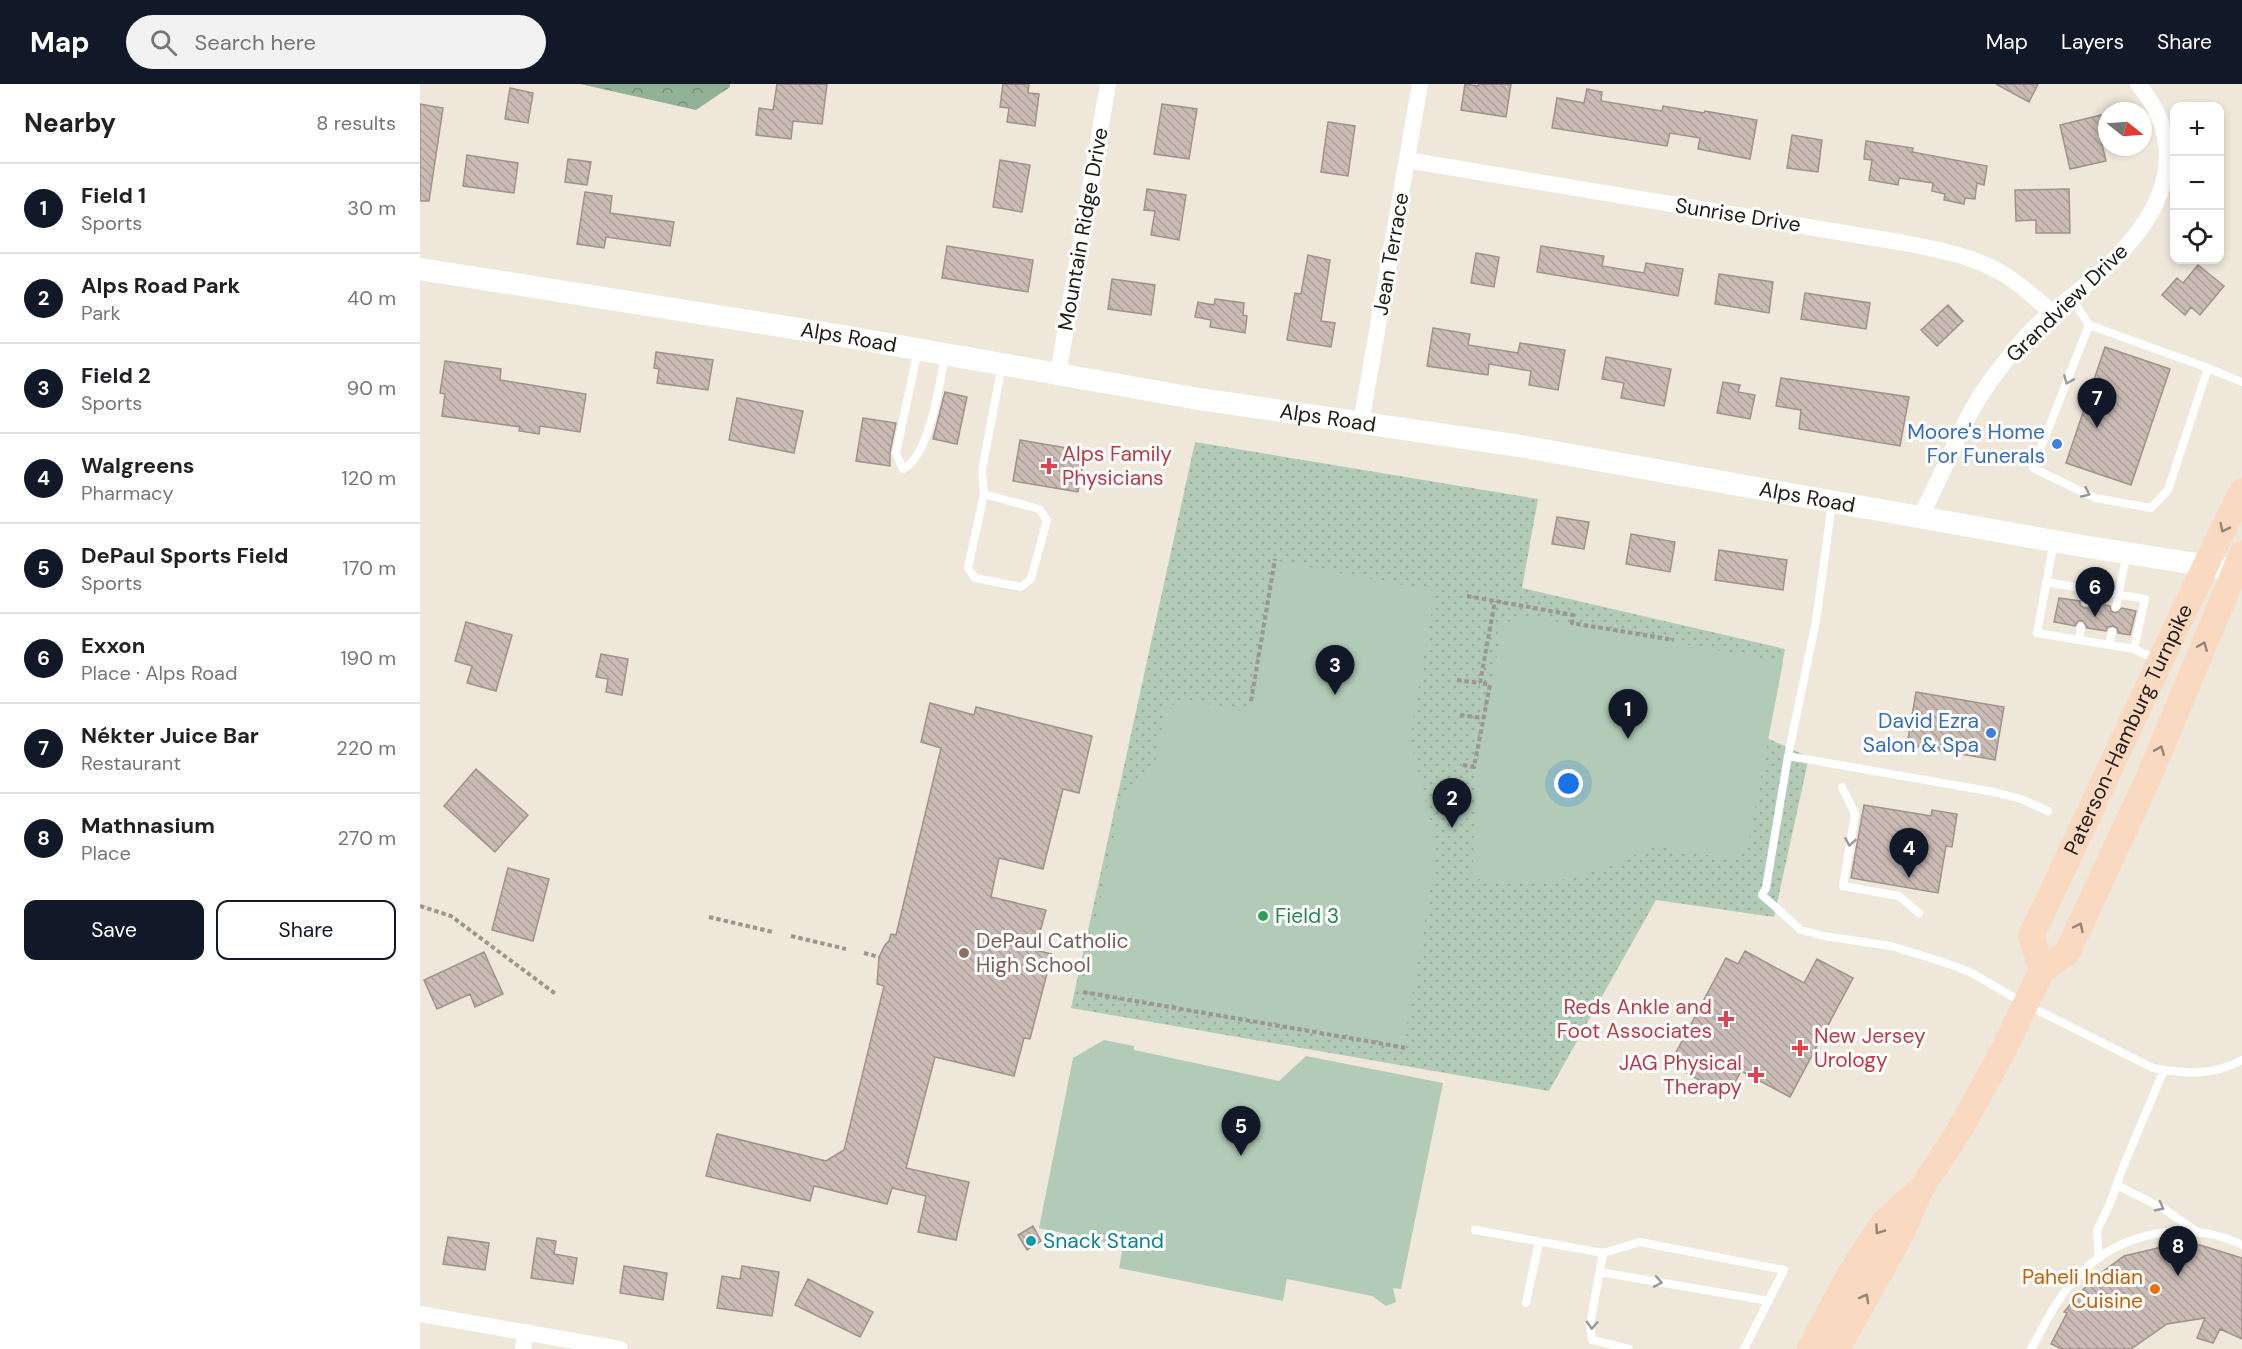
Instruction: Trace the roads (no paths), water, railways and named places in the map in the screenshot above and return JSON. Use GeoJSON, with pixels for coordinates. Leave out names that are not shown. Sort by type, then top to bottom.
{"type":"FeatureCollection","features":[{"type":"Feature","properties":{"kind":"main road","name":"Alps Road"},"geometry":{"type":"LineString","coordinates":[[420,269],[918,349],[1199,399],[1520,446],[2127,553],[2206,565],[2238,562]]}},
{"type":"Feature","properties":{"kind":"main road","name":"Paterson-Hamburg Turnpike"},"geometry":{"type":"LineString","coordinates":[[2042,970],[2031,936],[2161,661],[2187,600],[2242,491]]}},
{"type":"Feature","properties":{"kind":"main road","name":"Paterson-Hamburg Turnpike"},"geometry":{"type":"LineString","coordinates":[[1837,1349],[1900,1236],[1921,1189],[1959,1131],[1985,1084],[2042,970],[2067,953],[2148,779],[2238,562]]}},
{"type":"Feature","properties":{"kind":"main road","name":"Paterson-Hamburg Turnpike"},"geometry":{"type":"LineString","coordinates":[[1810,1349],[1847,1279],[1882,1224],[1921,1189]]}},
{"type":"Feature","properties":{"kind":"street","name":"Mountain Ridge Drive"},"geometry":{"type":"LineString","coordinates":[[1058,374],[1108,84]]}},
{"type":"Feature","properties":{"kind":"street","name":"Jean Terrace"},"geometry":{"type":"LineString","coordinates":[[1361,423],[1420,84]]}},
{"type":"Feature","properties":{"kind":"street","name":"Grandview Drive"},"geometry":{"type":"LineString","coordinates":[[1920,517],[1952,447],[1978,399],[1995,374],[2027,335],[2102,272],[2127,246],[2147,218],[2166,178],[2168,156],[2165,134],[2157,112],[2138,84]]}},
{"type":"Feature","properties":{"kind":"street","name":"Sunrise Drive"},"geometry":{"type":"LineString","coordinates":[[1407,160],[1953,253],[2002,273],[2052,312]]}},
{"type":"Feature","properties":{"kind":"street"},"geometry":{"type":"LineString","coordinates":[[420,1314],[524,1341],[620,1349]]}},
{"type":"Feature","properties":{"kind":"lane"},"geometry":{"type":"LineString","coordinates":[[2071,297],[2089,326],[2242,382]]}},
{"type":"Feature","properties":{"kind":"lane"},"geometry":{"type":"LineString","coordinates":[[2089,326],[2033,468],[2095,498],[2151,508],[2168,490],[2208,368]]}},
{"type":"Feature","properties":{"kind":"lane"},"geometry":{"type":"LineString","coordinates":[[918,349],[896,453],[903,469],[909,466],[917,456],[925,439],[936,404],[945,354]]}},
{"type":"Feature","properties":{"kind":"lane"},"geometry":{"type":"LineString","coordinates":[[984,494],[1039,509],[1047,520],[1031,579],[1021,587],[975,578],[968,568],[984,494],[982,470],[1002,364]]}},
{"type":"Feature","properties":{"kind":"lane"},"geometry":{"type":"LineString","coordinates":[[1832,502],[1816,621],[1788,756],[1767,888],[1762,895],[1801,930],[1824,936],[1891,946],[1972,973],[2025,1004],[2142,1064],[2189,1074],[2230,1067],[2242,1060]]}},
{"type":"Feature","properties":{"kind":"lane"},"geometry":{"type":"LineString","coordinates":[[2054,541],[2037,633],[2134,649],[2161,661]]}},
{"type":"Feature","properties":{"kind":"lane"},"geometry":{"type":"LineString","coordinates":[[2116,607],[2127,553]]}},
{"type":"Feature","properties":{"kind":"lane"},"geometry":{"type":"LineString","coordinates":[[2046,582],[2145,599],[2134,649]]}},
{"type":"Feature","properties":{"kind":"lane"},"geometry":{"type":"LineString","coordinates":[[2086,602],[2088,589]]}},
{"type":"Feature","properties":{"kind":"lane"},"geometry":{"type":"LineString","coordinates":[[2079,640],[2081,627]]}},
{"type":"Feature","properties":{"kind":"lane"},"geometry":{"type":"LineString","coordinates":[[2109,645],[2112,632]]}},
{"type":"Feature","properties":{"kind":"lane"},"geometry":{"type":"LineString","coordinates":[[1788,756],[1994,792],[2021,799],[2048,811]]}},
{"type":"Feature","properties":{"kind":"lane"},"geometry":{"type":"LineString","coordinates":[[1842,787],[1855,814],[1843,886],[1899,896],[1919,913]]}},
{"type":"Feature","properties":{"kind":"lane"},"geometry":{"type":"LineString","coordinates":[[2099,1258],[2097,1231],[2164,1070]]}},
{"type":"Feature","properties":{"kind":"lane"},"geometry":{"type":"LineString","coordinates":[[2117,1185],[2164,1209],[2200,1233]]}},
{"type":"Feature","properties":{"kind":"lane"},"geometry":{"type":"LineString","coordinates":[[1475,1230],[1604,1253],[1640,1242],[1784,1270],[1744,1349]]}},
{"type":"Feature","properties":{"kind":"lane"},"geometry":{"type":"LineString","coordinates":[[2031,1349],[2056,1304],[2072,1282],[2099,1258],[2121,1244],[2160,1232],[2200,1233],[2242,1245]]}},
{"type":"Feature","properties":{"kind":"lane"},"geometry":{"type":"LineString","coordinates":[[1526,1303],[1539,1242]]}},
{"type":"Feature","properties":{"kind":"lane"},"geometry":{"type":"LineString","coordinates":[[1604,1253],[1590,1325],[1592,1340],[1629,1349]]}},
{"type":"Feature","properties":{"kind":"lane"},"geometry":{"type":"LineString","coordinates":[[1600,1272],[1769,1301]]}},
{"type":"Feature","properties":{"kind":"place","name":"Nékter Juice Bar"},"geometry":{"type":"Point","coordinates":[2097,428]}},
{"type":"Feature","properties":{"kind":"place","name":"Moore's Home For Funerals"},"geometry":{"type":"Point","coordinates":[2057,444]}},
{"type":"Feature","properties":{"kind":"place","name":"Alps Family Physicians"},"geometry":{"type":"Point","coordinates":[1049,466]}},
{"type":"Feature","properties":{"kind":"place","name":"Exxon"},"geometry":{"type":"Point","coordinates":[2095,617]}},
{"type":"Feature","properties":{"kind":"place","name":"Field 2"},"geometry":{"type":"Point","coordinates":[1335,695]}},
{"type":"Feature","properties":{"kind":"place","name":"David Ezra Salon & Spa"},"geometry":{"type":"Point","coordinates":[1991,733]}},
{"type":"Feature","properties":{"kind":"place","name":"Field 1"},"geometry":{"type":"Point","coordinates":[1628,739]}},
{"type":"Feature","properties":{"kind":"place","name":"Alps Road Park"},"geometry":{"type":"Point","coordinates":[1452,828]}},
{"type":"Feature","properties":{"kind":"place","name":"Walgreens"},"geometry":{"type":"Point","coordinates":[1909,878]}},
{"type":"Feature","properties":{"kind":"place","name":"Field 3"},"geometry":{"type":"Point","coordinates":[1263,916]}},
{"type":"Feature","properties":{"kind":"place","name":"DePaul Catholic High School"},"geometry":{"type":"Point","coordinates":[964,953]}},
{"type":"Feature","properties":{"kind":"place","name":"Reds Ankle and Foot Associates"},"geometry":{"type":"Point","coordinates":[1726,1019]}},
{"type":"Feature","properties":{"kind":"place","name":"New Jersey Urology"},"geometry":{"type":"Point","coordinates":[1800,1048]}},
{"type":"Feature","properties":{"kind":"place","name":"JAG Physical Therapy"},"geometry":{"type":"Point","coordinates":[1756,1075]}},
{"type":"Feature","properties":{"kind":"place","name":"DePaul Sports Field"},"geometry":{"type":"Point","coordinates":[1241,1156]}},
{"type":"Feature","properties":{"kind":"place","name":"Snack Stand"},"geometry":{"type":"Point","coordinates":[1031,1241]}},
{"type":"Feature","properties":{"kind":"place","name":"Mathnasium"},"geometry":{"type":"Point","coordinates":[2178,1276]}},
{"type":"Feature","properties":{"kind":"place","name":"Paheli Indian Cuisine"},"geometry":{"type":"Point","coordinates":[2155,1289]}}]}
